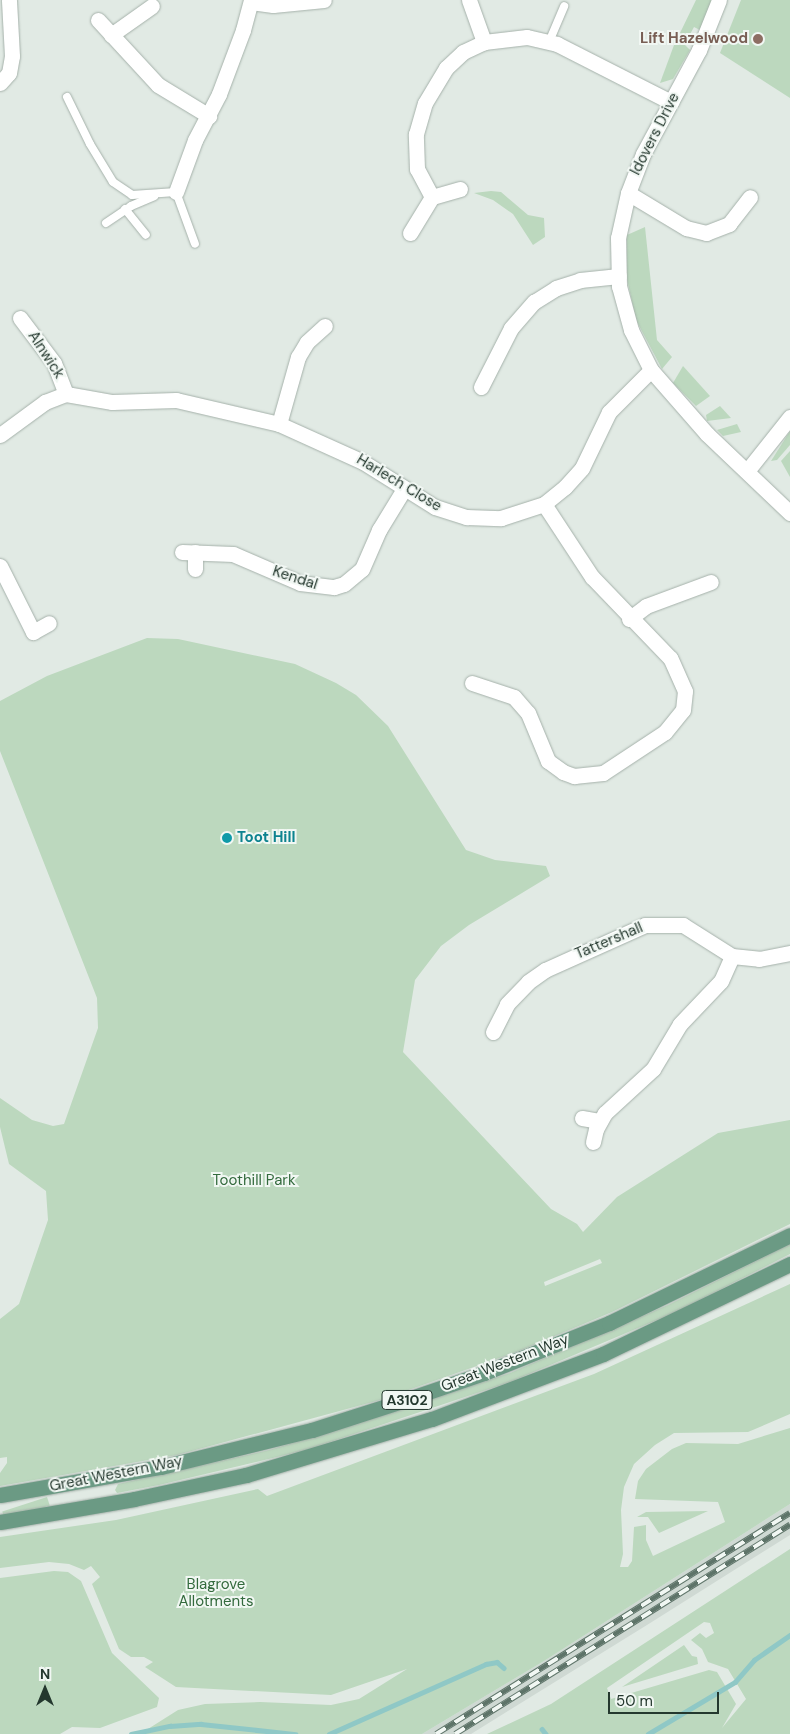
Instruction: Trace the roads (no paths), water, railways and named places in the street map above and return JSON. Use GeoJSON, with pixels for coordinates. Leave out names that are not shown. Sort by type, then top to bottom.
{"type":"FeatureCollection","features":[{"type":"Feature","properties":{"kind":"main road","name":"Great Western Way"},"geometry":{"type":"LineString","coordinates":[[0,1494],[162,1467],[303,1432],[399,1402],[484,1373],[609,1322],[790,1235]]}},
{"type":"Feature","properties":{"kind":"main road","name":"Great Western Way"},"geometry":{"type":"LineString","coordinates":[[0,1522],[134,1500],[246,1475],[432,1419],[604,1354],[790,1264]]}},
{"type":"Feature","properties":{"kind":"street"},"geometry":{"type":"LineString","coordinates":[[0,83],[9,73],[12,56],[9,0]]}},
{"type":"Feature","properties":{"kind":"street"},"geometry":{"type":"LineString","coordinates":[[168,193],[209,116],[238,46],[251,1],[272,5],[324,0]]}},
{"type":"Feature","properties":{"kind":"street"},"geometry":{"type":"LineString","coordinates":[[469,0],[484,42]]}},
{"type":"Feature","properties":{"kind":"street","name":"Idovers Drive"},"geometry":{"type":"LineString","coordinates":[[719,0],[699,50],[643,154],[628,193],[618,238],[618,276],[631,330],[651,370],[707,434],[790,513]]}},
{"type":"Feature","properties":{"kind":"street"},"geometry":{"type":"LineString","coordinates":[[111,35],[152,6]]}},
{"type":"Feature","properties":{"kind":"street"},"geometry":{"type":"LineString","coordinates":[[98,20],[158,85],[209,116]]}},
{"type":"Feature","properties":{"kind":"street"},"geometry":{"type":"LineString","coordinates":[[432,197],[422,180],[416,160],[419,117],[431,90],[454,59],[484,42],[516,37],[549,42],[580,53],[671,102]]}},
{"type":"Feature","properties":{"kind":"street"},"geometry":{"type":"LineString","coordinates":[[410,233],[432,197],[460,189]]}},
{"type":"Feature","properties":{"kind":"street"},"geometry":{"type":"LineString","coordinates":[[628,193],[686,228],[706,233],[729,224],[750,197]]}},
{"type":"Feature","properties":{"kind":"street"},"geometry":{"type":"LineString","coordinates":[[481,387],[511,328],[534,302],[556,288],[580,280],[618,276]]}},
{"type":"Feature","properties":{"kind":"street","name":"Alnwick"},"geometry":{"type":"LineString","coordinates":[[20,318],[54,363],[66,394]]}},
{"type":"Feature","properties":{"kind":"street"},"geometry":{"type":"LineString","coordinates":[[279,424],[298,357],[325,326]]}},
{"type":"Feature","properties":{"kind":"street","name":"Harlech Close"},"geometry":{"type":"LineString","coordinates":[[145,401],[176,400],[279,424],[338,448],[434,507],[477,519],[512,516],[544,504],[575,478],[609,412],[651,370]]}},
{"type":"Feature","properties":{"kind":"street","name":"Alnwick"},"geometry":{"type":"LineString","coordinates":[[0,435],[45,402],[66,394],[106,402],[145,401]]}},
{"type":"Feature","properties":{"kind":"street"},"geometry":{"type":"LineString","coordinates":[[747,471],[790,417]]}},
{"type":"Feature","properties":{"kind":"street","name":"Kendal"},"geometry":{"type":"LineString","coordinates":[[195,569],[188,552],[233,554],[300,583],[334,587],[344,584],[362,569],[379,530],[404,489]]}},
{"type":"Feature","properties":{"kind":"street"},"geometry":{"type":"LineString","coordinates":[[472,683],[487,694],[522,704],[534,724],[543,751],[556,768],[584,777],[603,773],[665,732],[679,718],[685,702],[681,676],[670,658],[629,618],[577,557],[544,504]]}},
{"type":"Feature","properties":{"kind":"street"},"geometry":{"type":"LineString","coordinates":[[0,566],[33,632],[48,623]]}},
{"type":"Feature","properties":{"kind":"street"},"geometry":{"type":"LineString","coordinates":[[629,618],[646,606],[711,582]]}},
{"type":"Feature","properties":{"kind":"street","name":"Tattershall"},"geometry":{"type":"LineString","coordinates":[[493,1032],[492,1013],[545,970],[645,925],[683,925],[732,956],[759,959],[790,953]]}},
{"type":"Feature","properties":{"kind":"street"},"geometry":{"type":"LineString","coordinates":[[593,1142],[599,1121],[653,1070],[680,1024],[721,981],[732,956]]}},
{"type":"Feature","properties":{"kind":"street"},"geometry":{"type":"LineString","coordinates":[[582,1118],[599,1121]]}},
{"type":"Feature","properties":{"kind":"lane"},"geometry":{"type":"LineString","coordinates":[[549,42],[564,6]]}},
{"type":"Feature","properties":{"kind":"lane"},"geometry":{"type":"LineString","coordinates":[[68,97],[90,144],[113,182],[132,194],[168,193]]}},
{"type":"Feature","properties":{"kind":"lane"},"geometry":{"type":"LineString","coordinates":[[106,223],[124,210],[168,193]]}},
{"type":"Feature","properties":{"kind":"lane"},"geometry":{"type":"LineString","coordinates":[[168,193],[194,244]]}},
{"type":"Feature","properties":{"kind":"lane"},"geometry":{"type":"LineString","coordinates":[[124,210],[146,235]]}},
{"type":"Feature","properties":{"kind":"waterway"},"geometry":{"type":"LineString","coordinates":[[648,1734],[735,1682],[754,1660],[790,1635]]}},
{"type":"Feature","properties":{"kind":"waterway"},"geometry":{"type":"LineString","coordinates":[[329,1734],[486,1664],[497,1662],[504,1668]]}},
{"type":"Feature","properties":{"kind":"waterway"},"geometry":{"type":"LineString","coordinates":[[131,1734],[170,1726],[201,1724],[295,1734]]}},
{"type":"Feature","properties":{"kind":"waterway"},"geometry":{"type":"LineString","coordinates":[[542,1729],[546,1734]]}},
{"type":"Feature","properties":{"kind":"railway"},"geometry":{"type":"LineString","coordinates":[[436,1734],[790,1513]]}},
{"type":"Feature","properties":{"kind":"railway"},"geometry":{"type":"LineString","coordinates":[[455,1734],[790,1525]]}},
{"type":"Feature","properties":{"kind":"place","name":"Lift Hazelwood"},"geometry":{"type":"Point","coordinates":[758,39]}},
{"type":"Feature","properties":{"kind":"place","name":"Toot Hill"},"geometry":{"type":"Point","coordinates":[227,838]}},
{"type":"Feature","properties":{"kind":"park label","name":"Toothill Park"},"geometry":{"type":"Point","coordinates":[254,1181]}},
{"type":"Feature","properties":{"kind":"park label","name":"Blagrove Allotments"},"geometry":{"type":"Point","coordinates":[216,1592]}}]}
